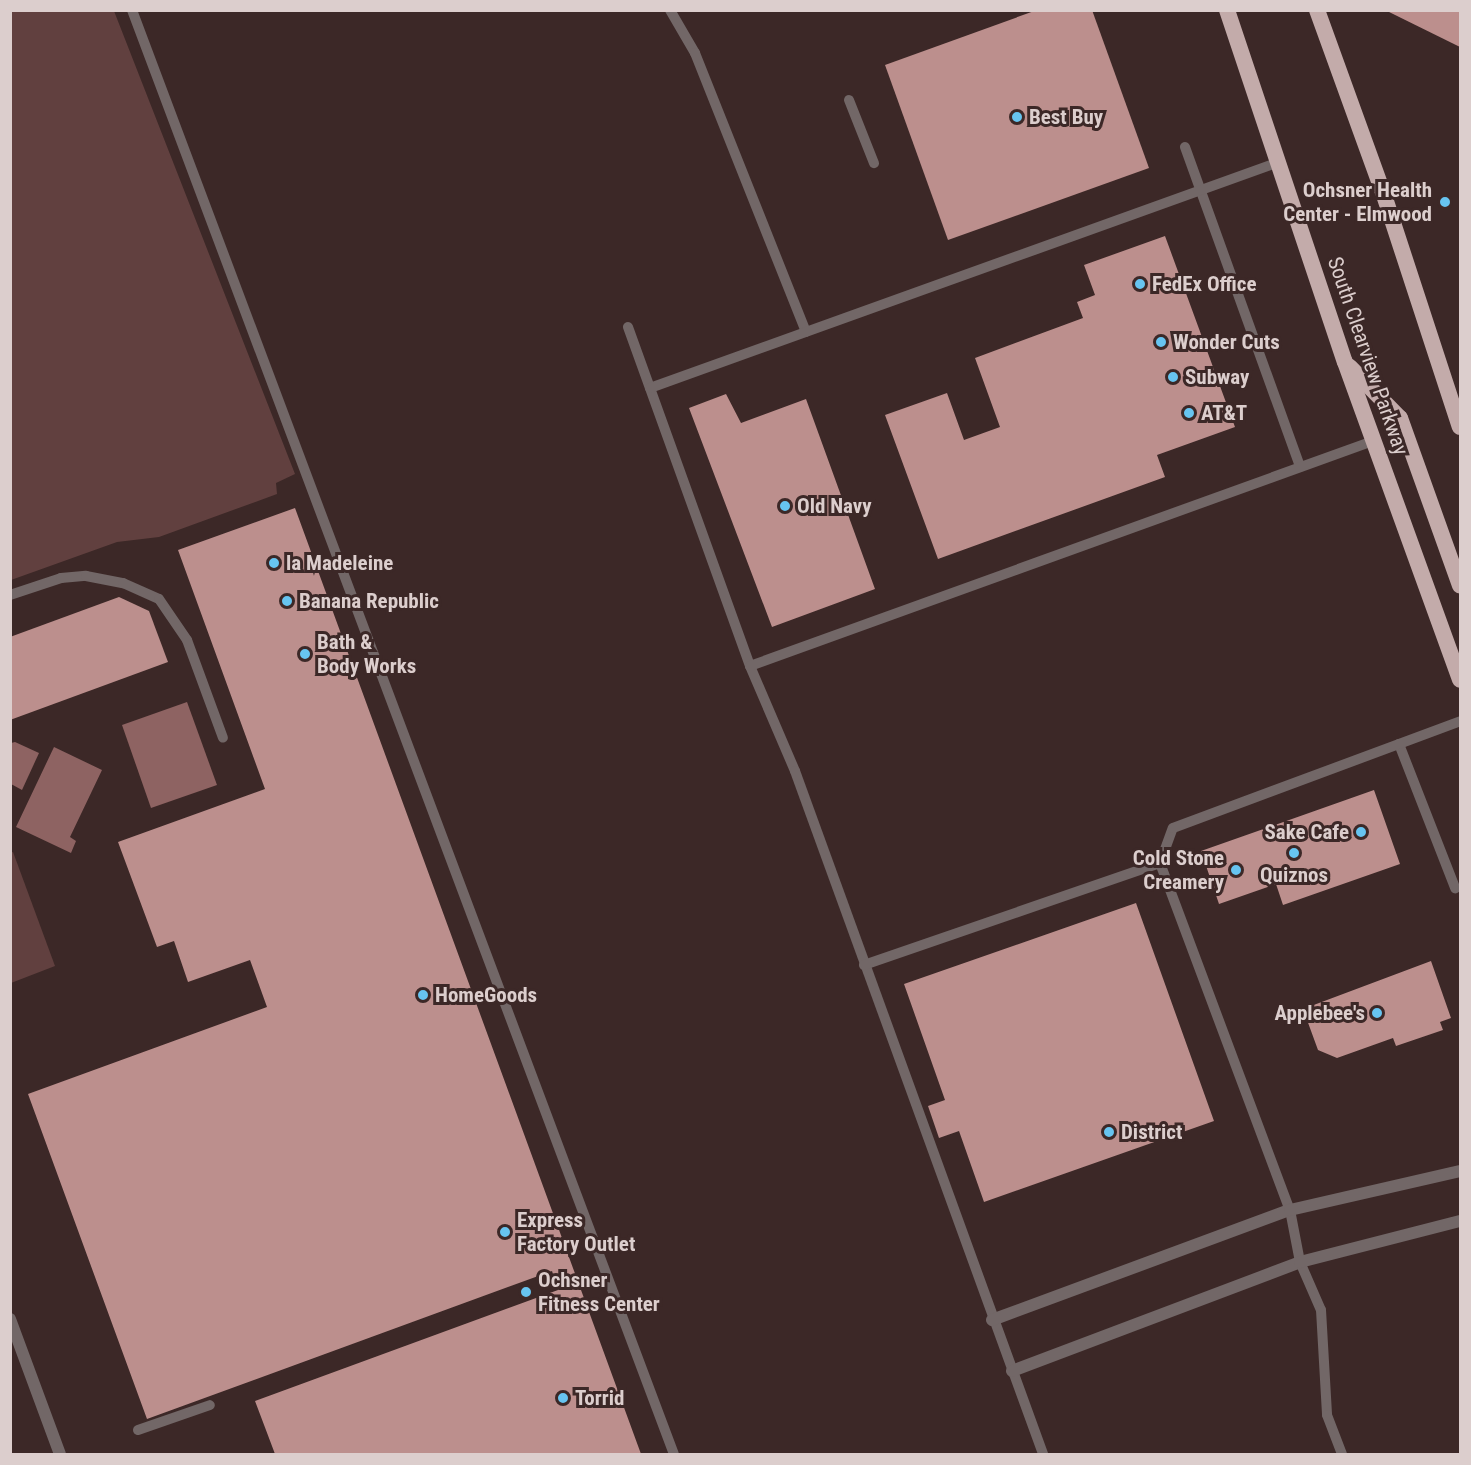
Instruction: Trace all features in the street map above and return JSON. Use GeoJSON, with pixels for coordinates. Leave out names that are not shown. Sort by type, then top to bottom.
{"type":"FeatureCollection","features":[{"type":"Feature","properties":{"kind":"highway","name":"South Clearview Parkway"},"geometry":{"type":"LineString","coordinates":[[1227,10],[1345,362],[1461,680]]}},
{"type":"Feature","properties":{"kind":"highway"},"geometry":{"type":"LineString","coordinates":[[1317,10],[1386,199],[1461,427]]}},
{"type":"Feature","properties":{"kind":"highway"},"geometry":{"type":"LineString","coordinates":[[1345,362],[1400,418],[1461,586]]}},
{"type":"Feature","properties":{"kind":"street"},"geometry":{"type":"LineString","coordinates":[[992,1320],[1290,1210],[1461,1171]]}},
{"type":"Feature","properties":{"kind":"street"},"geometry":{"type":"LineString","coordinates":[[1012,1371],[1300,1262],[1461,1221]]}},
{"type":"Feature","properties":{"kind":"street"},"geometry":{"type":"LineString","coordinates":[[10,1319],[60,1455]]}},
{"type":"Feature","properties":{"kind":"lane"},"geometry":{"type":"LineString","coordinates":[[132,10],[674,1455]]}},
{"type":"Feature","properties":{"kind":"lane"},"geometry":{"type":"LineString","coordinates":[[670,10],[694,53],[806,332]]}},
{"type":"Feature","properties":{"kind":"lane"},"geometry":{"type":"LineString","coordinates":[[849,100],[874,163]]}},
{"type":"Feature","properties":{"kind":"lane"},"geometry":{"type":"LineString","coordinates":[[1185,147],[1300,467]]}},
{"type":"Feature","properties":{"kind":"lane"},"geometry":{"type":"LineString","coordinates":[[650,388],[1279,162]]}},
{"type":"Feature","properties":{"kind":"lane"},"geometry":{"type":"LineString","coordinates":[[628,327],[750,666],[795,771],[992,1320],[1043,1455]]}},
{"type":"Feature","properties":{"kind":"lane"},"geometry":{"type":"LineString","coordinates":[[750,666],[1373,441]]}},
{"type":"Feature","properties":{"kind":"lane"},"geometry":{"type":"LineString","coordinates":[[10,596],[61,578],[86,576],[123,583],[159,599],[187,640],[223,738]]}},
{"type":"Feature","properties":{"kind":"lane"},"geometry":{"type":"LineString","coordinates":[[1342,1455],[1328,1416],[1321,1310],[1300,1262],[1290,1210],[1160,863],[1173,828],[1461,721]]}},
{"type":"Feature","properties":{"kind":"lane"},"geometry":{"type":"LineString","coordinates":[[1399,744],[1455,888]]}},
{"type":"Feature","properties":{"kind":"lane"},"geometry":{"type":"LineString","coordinates":[[864,965],[1160,863]]}},
{"type":"Feature","properties":{"kind":"lane"},"geometry":{"type":"LineString","coordinates":[[138,1430],[210,1405]]}},
{"type":"Feature","properties":{"kind":"shaded area"},"geometry":{"type":"Polygon","coordinates":[[[11,10],[114,11],[295,474],[276,483],[277,494],[159,537],[117,542],[11,580],[11,10]]]}},
{"type":"Feature","properties":{"kind":"shaded area"},"geometry":{"type":"Polygon","coordinates":[[[187,702],[217,785],[151,808],[122,725],[187,702]]]}},
{"type":"Feature","properties":{"kind":"shaded area"},"geometry":{"type":"Polygon","coordinates":[[[15,742],[39,753],[22,790],[11,784],[11,743],[15,742]]]}},
{"type":"Feature","properties":{"kind":"shaded area"},"geometry":{"type":"Polygon","coordinates":[[[54,747],[102,770],[70,837],[76,841],[71,853],[16,827],[54,747]]]}},
{"type":"Feature","properties":{"kind":"shaded area"},"geometry":{"type":"Polygon","coordinates":[[[13,852],[55,966],[11,983],[10,853],[13,852]]]}},
{"type":"Feature","properties":{"kind":"building","name":"Best Buy"},"geometry":{"type":"Polygon","coordinates":[[[1037,10],[1092,10],[1149,168],[948,240],[885,65],[1037,10]]]}},
{"type":"Feature","properties":{"kind":"building"},"geometry":{"type":"Polygon","coordinates":[[[1385,10],[1460,10],[1460,47],[1385,10]]]}},
{"type":"Feature","properties":{"kind":"building"},"geometry":{"type":"Polygon","coordinates":[[[1165,236],[1235,427],[1157,455],[1165,477],[938,559],[885,415],[947,393],[964,440],[1000,427],[975,358],[1083,318],[1077,302],[1095,295],[1084,265],[1165,236]]]}},
{"type":"Feature","properties":{"kind":"building","name":"Old Navy"},"geometry":{"type":"Polygon","coordinates":[[[726,394],[741,423],[806,399],[875,589],[772,627],[689,408],[726,394]]]}},
{"type":"Feature","properties":{"kind":"building"},"geometry":{"type":"Polygon","coordinates":[[[295,508],[641,1454],[275,1454],[255,1401],[558,1290],[552,1271],[147,1419],[28,1094],[267,1007],[250,960],[188,982],[174,941],[157,947],[118,842],[265,789],[178,550],[295,508]]]}},
{"type":"Feature","properties":{"kind":"building"},"geometry":{"type":"Polygon","coordinates":[[[119,597],[149,611],[168,662],[10,720],[10,637],[119,597]]]}},
{"type":"Feature","properties":{"kind":"building"},"geometry":{"type":"Polygon","coordinates":[[[1374,790],[1400,864],[1283,905],[1276,884],[1219,904],[1201,851],[1374,790]]]}},
{"type":"Feature","properties":{"kind":"building"},"geometry":{"type":"Polygon","coordinates":[[[1136,903],[1214,1121],[984,1202],[959,1131],[939,1138],[928,1106],[945,1100],[904,984],[1136,903]]]}},
{"type":"Feature","properties":{"kind":"building","name":"Applebee's"},"geometry":{"type":"Polygon","coordinates":[[[1431,961],[1451,1018],[1440,1022],[1443,1030],[1396,1046],[1393,1038],[1337,1058],[1318,1050],[1303,1009],[1431,961]]]}},
{"type":"Feature","properties":{"kind":"place","name":"Best Buy"},"geometry":{"type":"Point","coordinates":[1017,117]}},
{"type":"Feature","properties":{"kind":"place","name":"Ochsner Health Center - Elmwood"},"geometry":{"type":"Point","coordinates":[1445,202]}},
{"type":"Feature","properties":{"kind":"place","name":"FedEx Office"},"geometry":{"type":"Point","coordinates":[1140,284]}},
{"type":"Feature","properties":{"kind":"place","name":"Wonder Cuts"},"geometry":{"type":"Point","coordinates":[1161,342]}},
{"type":"Feature","properties":{"kind":"place","name":"Subway"},"geometry":{"type":"Point","coordinates":[1173,377]}},
{"type":"Feature","properties":{"kind":"place","name":"AT&T"},"geometry":{"type":"Point","coordinates":[1189,413]}},
{"type":"Feature","properties":{"kind":"place","name":"Old Navy"},"geometry":{"type":"Point","coordinates":[785,506]}},
{"type":"Feature","properties":{"kind":"place","name":"la Madeleine"},"geometry":{"type":"Point","coordinates":[274,563]}},
{"type":"Feature","properties":{"kind":"place","name":"Banana Republic"},"geometry":{"type":"Point","coordinates":[287,601]}},
{"type":"Feature","properties":{"kind":"place","name":"Bath & Body Works"},"geometry":{"type":"Point","coordinates":[305,654]}},
{"type":"Feature","properties":{"kind":"place","name":"Sake Cafe"},"geometry":{"type":"Point","coordinates":[1361,832]}},
{"type":"Feature","properties":{"kind":"place","name":"Quiznos"},"geometry":{"type":"Point","coordinates":[1294,853]}},
{"type":"Feature","properties":{"kind":"place","name":"Cold Stone Creamery"},"geometry":{"type":"Point","coordinates":[1236,870]}},
{"type":"Feature","properties":{"kind":"place","name":"HomeGoods"},"geometry":{"type":"Point","coordinates":[423,995]}},
{"type":"Feature","properties":{"kind":"place","name":"Applebee's"},"geometry":{"type":"Point","coordinates":[1377,1013]}},
{"type":"Feature","properties":{"kind":"place","name":"District"},"geometry":{"type":"Point","coordinates":[1109,1132]}},
{"type":"Feature","properties":{"kind":"place","name":"Express Factory Outlet"},"geometry":{"type":"Point","coordinates":[505,1232]}},
{"type":"Feature","properties":{"kind":"place","name":"Ochsner Fitness Center"},"geometry":{"type":"Point","coordinates":[526,1292]}},
{"type":"Feature","properties":{"kind":"place","name":"Torrid"},"geometry":{"type":"Point","coordinates":[563,1398]}}]}
